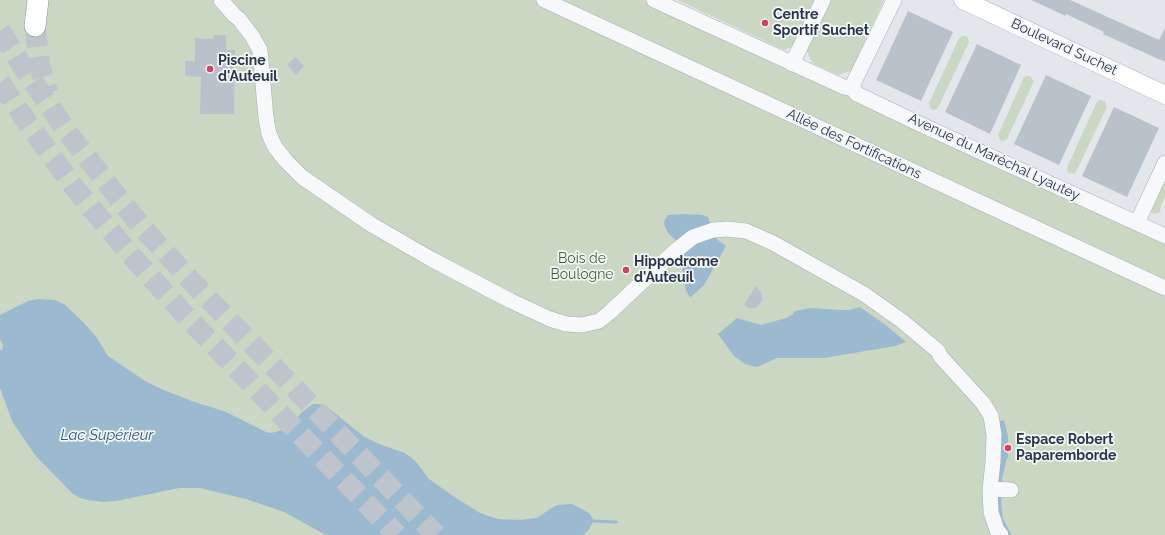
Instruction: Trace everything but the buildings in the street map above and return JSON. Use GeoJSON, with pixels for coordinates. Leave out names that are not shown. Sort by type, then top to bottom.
{"type":"FeatureCollection","features":[{"type":"Feature","properties":{"kind":"highway"},"geometry":{"type":"LineString","coordinates":[[35,26],[38,0]]}},
{"type":"Feature","properties":{"kind":"main road","name":"Boulevard Suchet"},"geometry":{"type":"LineString","coordinates":[[963,0],[1165,95]]}},
{"type":"Feature","properties":{"kind":"street"},"geometry":{"type":"LineString","coordinates":[[221,0],[239,19],[260,50],[266,118],[269,134],[275,147],[286,161],[302,177],[372,224],[431,259],[511,301],[555,321],[566,324],[582,325],[599,321],[693,237],[713,230],[727,229],[746,231],[773,243],[864,294],[902,321],[938,351],[941,357],[983,403],[991,416],[994,435],[990,512],[996,530],[1001,535]]}},
{"type":"Feature","properties":{"kind":"street","name":"Allée des Fortifications"},"geometry":{"type":"LineString","coordinates":[[544,0],[1165,288]]}},
{"type":"Feature","properties":{"kind":"street","name":"Avenue du Maréchal Lyautey"},"geometry":{"type":"LineString","coordinates":[[654,0],[792,64],[844,87],[853,89],[858,94],[924,126],[1165,236]]}},
{"type":"Feature","properties":{"kind":"street"},"geometry":{"type":"LineString","coordinates":[[792,64],[823,0]]}},
{"type":"Feature","properties":{"kind":"street"},"geometry":{"type":"LineString","coordinates":[[853,89],[854,82],[894,0]]}},
{"type":"Feature","properties":{"kind":"street"},"geometry":{"type":"LineString","coordinates":[[1137,223],[1165,163]]}},
{"type":"Feature","properties":{"kind":"street"},"geometry":{"type":"LineString","coordinates":[[990,489],[1011,490]]}},
{"type":"Feature","properties":{"kind":"green space","name":"Bois de Boulogne"},"geometry":{"type":"Polygon","coordinates":[[[0,0],[644,0],[1165,244],[1165,535],[0,535],[0,0]]]}},
{"type":"Feature","properties":{"kind":"green space","name":"Centre Sportif Suchet"},"geometry":{"type":"Polygon","coordinates":[[[677,0],[814,0],[793,46],[784,50],[677,0]]]}},
{"type":"Feature","properties":{"kind":"green space"},"geometry":{"type":"Polygon","coordinates":[[[831,0],[884,0],[851,71],[838,75],[812,63],[807,51],[831,0]]]}},
{"type":"Feature","properties":{"kind":"green space"},"geometry":{"type":"Polygon","coordinates":[[[967,36],[969,42],[938,108],[935,110],[931,109],[929,103],[959,38],[967,36]]]}},
{"type":"Feature","properties":{"kind":"green space"},"geometry":{"type":"Polygon","coordinates":[[[1030,76],[1034,81],[1007,139],[1003,141],[1000,140],[998,135],[1024,77],[1030,76]]]}},
{"type":"Feature","properties":{"kind":"green space"},"geometry":{"type":"Polygon","coordinates":[[[1099,100],[1105,101],[1107,107],[1076,172],[1074,174],[1069,173],[1067,171],[1067,167],[1099,100]]]}},
{"type":"Feature","properties":{"kind":"green space"},"geometry":{"type":"Polygon","coordinates":[[[1165,181],[1165,197],[1160,208],[1161,212],[1153,214],[1151,210],[1165,181]]]}},
{"type":"Feature","properties":{"kind":"water"},"geometry":{"type":"Polygon","coordinates":[[[668,215],[703,215],[708,217],[710,223],[679,243],[668,233],[664,224],[665,219],[668,215]]]}},
{"type":"Feature","properties":{"kind":"water"},"geometry":{"type":"Polygon","coordinates":[[[713,236],[726,246],[704,285],[691,297],[686,290],[682,258],[689,246],[713,236]]]}},
{"type":"Feature","properties":{"kind":"water","name":"Lac Supérieur"},"geometry":{"type":"Polygon","coordinates":[[[37,299],[55,300],[64,304],[97,338],[108,356],[145,381],[192,401],[226,412],[266,432],[271,433],[279,431],[313,404],[319,404],[326,406],[363,436],[379,444],[405,453],[418,464],[429,479],[480,513],[498,519],[520,520],[537,518],[557,505],[572,504],[589,513],[593,519],[592,524],[588,531],[583,535],[326,535],[284,512],[246,499],[200,488],[179,488],[116,501],[103,502],[80,498],[72,493],[35,455],[12,421],[0,388],[0,350],[2,350],[3,345],[0,339],[0,315],[28,301],[37,299]]]}},
{"type":"Feature","properties":{"kind":"water"},"geometry":{"type":"Polygon","coordinates":[[[860,307],[887,326],[906,342],[895,346],[824,358],[777,358],[757,367],[745,364],[734,356],[718,334],[737,318],[761,325],[786,318],[792,315],[795,311],[810,308],[849,310],[860,307]]]}},
{"type":"Feature","properties":{"kind":"water"},"geometry":{"type":"Polygon","coordinates":[[[1004,420],[1008,436],[1008,458],[1002,479],[1001,502],[1003,519],[1012,535],[1008,535],[997,510],[997,422],[1004,420]]]}},
{"type":"Feature","properties":{"kind":"waterway"},"geometry":{"type":"LineString","coordinates":[[593,521],[616,522]]}},
{"type":"Feature","properties":{"kind":"tunnel"},"geometry":{"type":"LineString","coordinates":[[35,26],[40,67],[48,93]]}},
{"type":"Feature","properties":{"kind":"tunnel"},"geometry":{"type":"LineString","coordinates":[[0,30],[68,133],[142,227],[196,286],[436,535]]}},
{"type":"Feature","properties":{"kind":"tunnel"},"geometry":{"type":"LineString","coordinates":[[0,82],[74,187],[128,252],[185,315],[397,535]]}},
{"type":"Feature","properties":{"kind":"place","name":"Centre Sportif Suchet"},"geometry":{"type":"Point","coordinates":[765,23]}},
{"type":"Feature","properties":{"kind":"place","name":"Piscine d'Auteuil"},"geometry":{"type":"Point","coordinates":[210,69]}},
{"type":"Feature","properties":{"kind":"place","name":"Hippodrome d'Auteuil"},"geometry":{"type":"Point","coordinates":[626,270]}},
{"type":"Feature","properties":{"kind":"place","name":"Espace Robert Paparemborde"},"geometry":{"type":"Point","coordinates":[1008,448]}}]}
